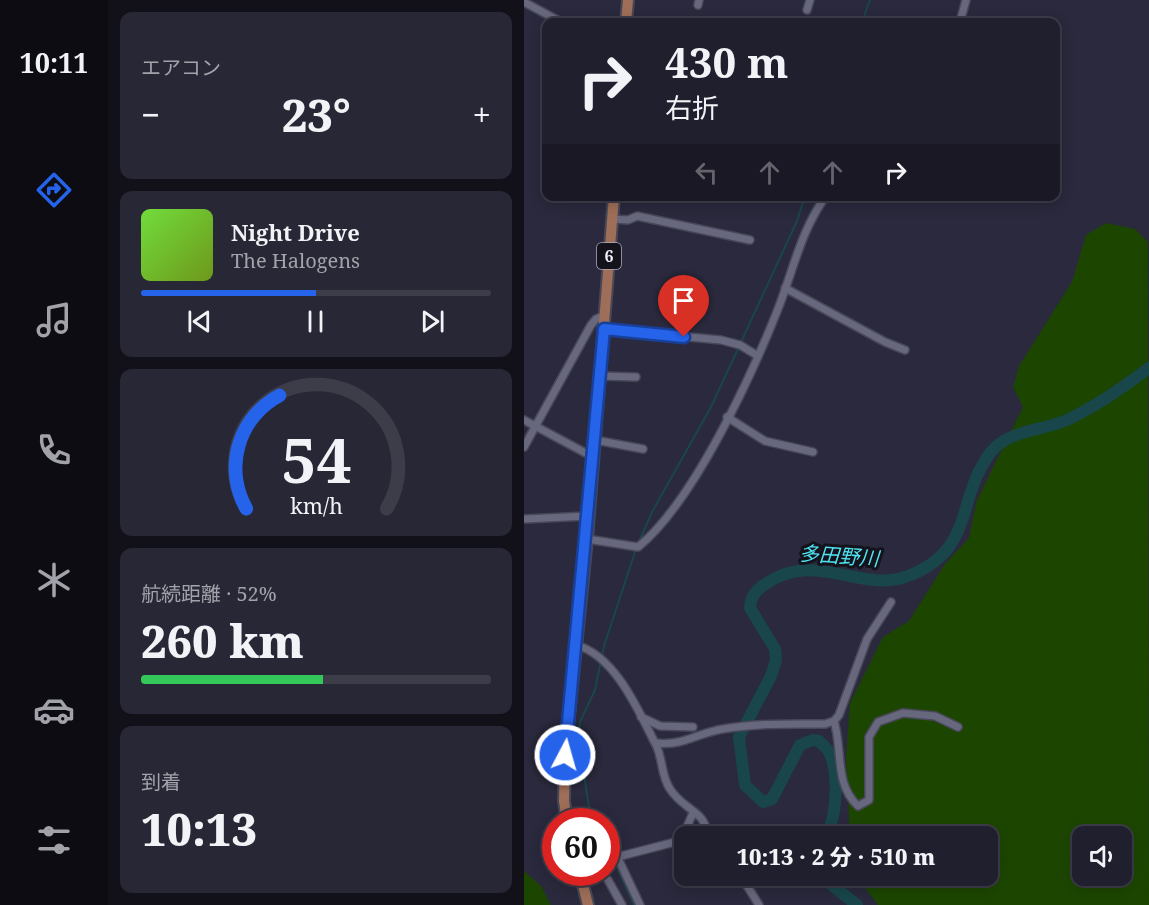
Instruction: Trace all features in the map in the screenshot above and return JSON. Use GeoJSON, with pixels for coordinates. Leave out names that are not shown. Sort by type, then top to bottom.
{"type":"FeatureCollection","features":[{"type":"Feature","properties":{"kind":"main road"},"geometry":{"type":"LineString","coordinates":[[626,18],[628,0]]}},
{"type":"Feature","properties":{"kind":"main road","name":"6"},"geometry":{"type":"LineString","coordinates":[[566,808],[563,782],[587,539],[614,201]]}},
{"type":"Feature","properties":{"kind":"main road"},"geometry":{"type":"LineString","coordinates":[[583,886],[588,905]]}},
{"type":"Feature","properties":{"kind":"street"},"geometry":{"type":"LineString","coordinates":[[807,10],[810,0]]}},
{"type":"Feature","properties":{"kind":"street"},"geometry":{"type":"LineString","coordinates":[[961,18],[966,0]]}},
{"type":"Feature","properties":{"kind":"street"},"geometry":{"type":"LineString","coordinates":[[524,2],[554,18]]}},
{"type":"Feature","properties":{"kind":"street"},"geometry":{"type":"LineString","coordinates":[[587,539],[632,548],[638,547],[649,538],[688,487],[758,356],[785,288],[798,247],[823,201]]}},
{"type":"Feature","properties":{"kind":"street"},"geometry":{"type":"LineString","coordinates":[[612,219],[628,219],[637,216],[750,240]]}},
{"type":"Feature","properties":{"kind":"street"},"geometry":{"type":"LineString","coordinates":[[785,288],[885,342],[905,350]]}},
{"type":"Feature","properties":{"kind":"street"},"geometry":{"type":"LineString","coordinates":[[524,447],[591,325],[596,319],[605,315]]}},
{"type":"Feature","properties":{"kind":"street"},"geometry":{"type":"LineString","coordinates":[[604,329],[721,340],[740,345],[758,356]]}},
{"type":"Feature","properties":{"kind":"street"},"geometry":{"type":"LineString","coordinates":[[600,375],[636,377]]}},
{"type":"Feature","properties":{"kind":"street"},"geometry":{"type":"LineString","coordinates":[[727,417],[765,441],[813,452]]}},
{"type":"Feature","properties":{"kind":"street"},"geometry":{"type":"LineString","coordinates":[[524,420],[593,457]]}},
{"type":"Feature","properties":{"kind":"street"},"geometry":{"type":"LineString","coordinates":[[595,440],[643,449]]}},
{"type":"Feature","properties":{"kind":"street"},"geometry":{"type":"LineString","coordinates":[[524,519],[588,516]]}},
{"type":"Feature","properties":{"kind":"street"},"geometry":{"type":"LineString","coordinates":[[656,743],[684,743],[718,730],[757,724],[825,724],[834,721],[839,714],[867,639],[891,602]]}},
{"type":"Feature","properties":{"kind":"street"},"geometry":{"type":"LineString","coordinates":[[576,645],[601,656],[635,702],[649,735],[656,743],[668,788],[680,802],[702,820],[705,826]]}},
{"type":"Feature","properties":{"kind":"street"},"geometry":{"type":"LineString","coordinates":[[834,721],[839,740],[840,776],[852,801],[858,806],[869,800],[869,737],[878,723],[903,713],[929,715],[958,728]]}},
{"type":"Feature","properties":{"kind":"street"},"geometry":{"type":"LineString","coordinates":[[641,717],[660,726],[693,727]]}},
{"type":"Feature","properties":{"kind":"street"},"geometry":{"type":"LineString","coordinates":[[620,856],[675,842],[686,829],[693,813]]}},
{"type":"Feature","properties":{"kind":"street"},"geometry":{"type":"LineString","coordinates":[[620,863],[640,905]]}},
{"type":"Feature","properties":{"kind":"street"},"geometry":{"type":"LineString","coordinates":[[611,886],[622,905]]}},
{"type":"Feature","properties":{"kind":"street"},"geometry":{"type":"LineString","coordinates":[[747,886],[759,905]]}},
{"type":"Feature","properties":{"kind":"green space"},"geometry":{"type":"Polygon","coordinates":[[[1106,223],[1135,229],[1148,242],[1149,905],[878,905],[865,886],[998,886],[998,826],[849,826],[846,759],[850,703],[883,637],[909,621],[945,564],[969,538],[977,500],[1023,407],[1013,387],[1019,366],[1072,282],[1086,235],[1106,223]]]}},
{"type":"Feature","properties":{"kind":"green space"},"geometry":{"type":"Polygon","coordinates":[[[524,871],[541,886],[551,905],[524,905],[524,871]]]}},
{"type":"Feature","properties":{"kind":"waterway"},"geometry":{"type":"LineString","coordinates":[[863,18],[870,0]]}},
{"type":"Feature","properties":{"kind":"waterway"},"geometry":{"type":"LineString","coordinates":[[638,544],[652,512],[711,407],[797,221],[803,201]]}},
{"type":"Feature","properties":{"kind":"waterway","name":"多田野川"},"geometry":{"type":"LineString","coordinates":[[830,826],[836,783],[829,752],[819,741],[813,740],[800,745],[772,799],[763,802],[745,785],[739,737],[771,676],[776,660],[775,649],[750,608],[755,594],[767,583],[785,574],[803,571],[821,571],[873,580],[891,580],[908,576],[930,565],[945,552],[955,538],[980,470],[999,444],[1017,435],[1059,423],[1080,414],[1150,367]]}},
{"type":"Feature","properties":{"kind":"waterway"},"geometry":{"type":"LineString","coordinates":[[589,808],[578,736],[580,722],[595,690],[604,646],[636,549]]}},
{"type":"Feature","properties":{"kind":"waterway"},"geometry":{"type":"LineString","coordinates":[[620,874],[634,905]]}},
{"type":"Feature","properties":{"kind":"waterway","name":"多田野川"},"geometry":{"type":"LineString","coordinates":[[833,886],[857,905]]}},
{"type":"Feature","properties":{"kind":"route"},"geometry":{"type":"LineString","coordinates":[[565,755],[587,539],[604,329],[684,337]]}}]}
